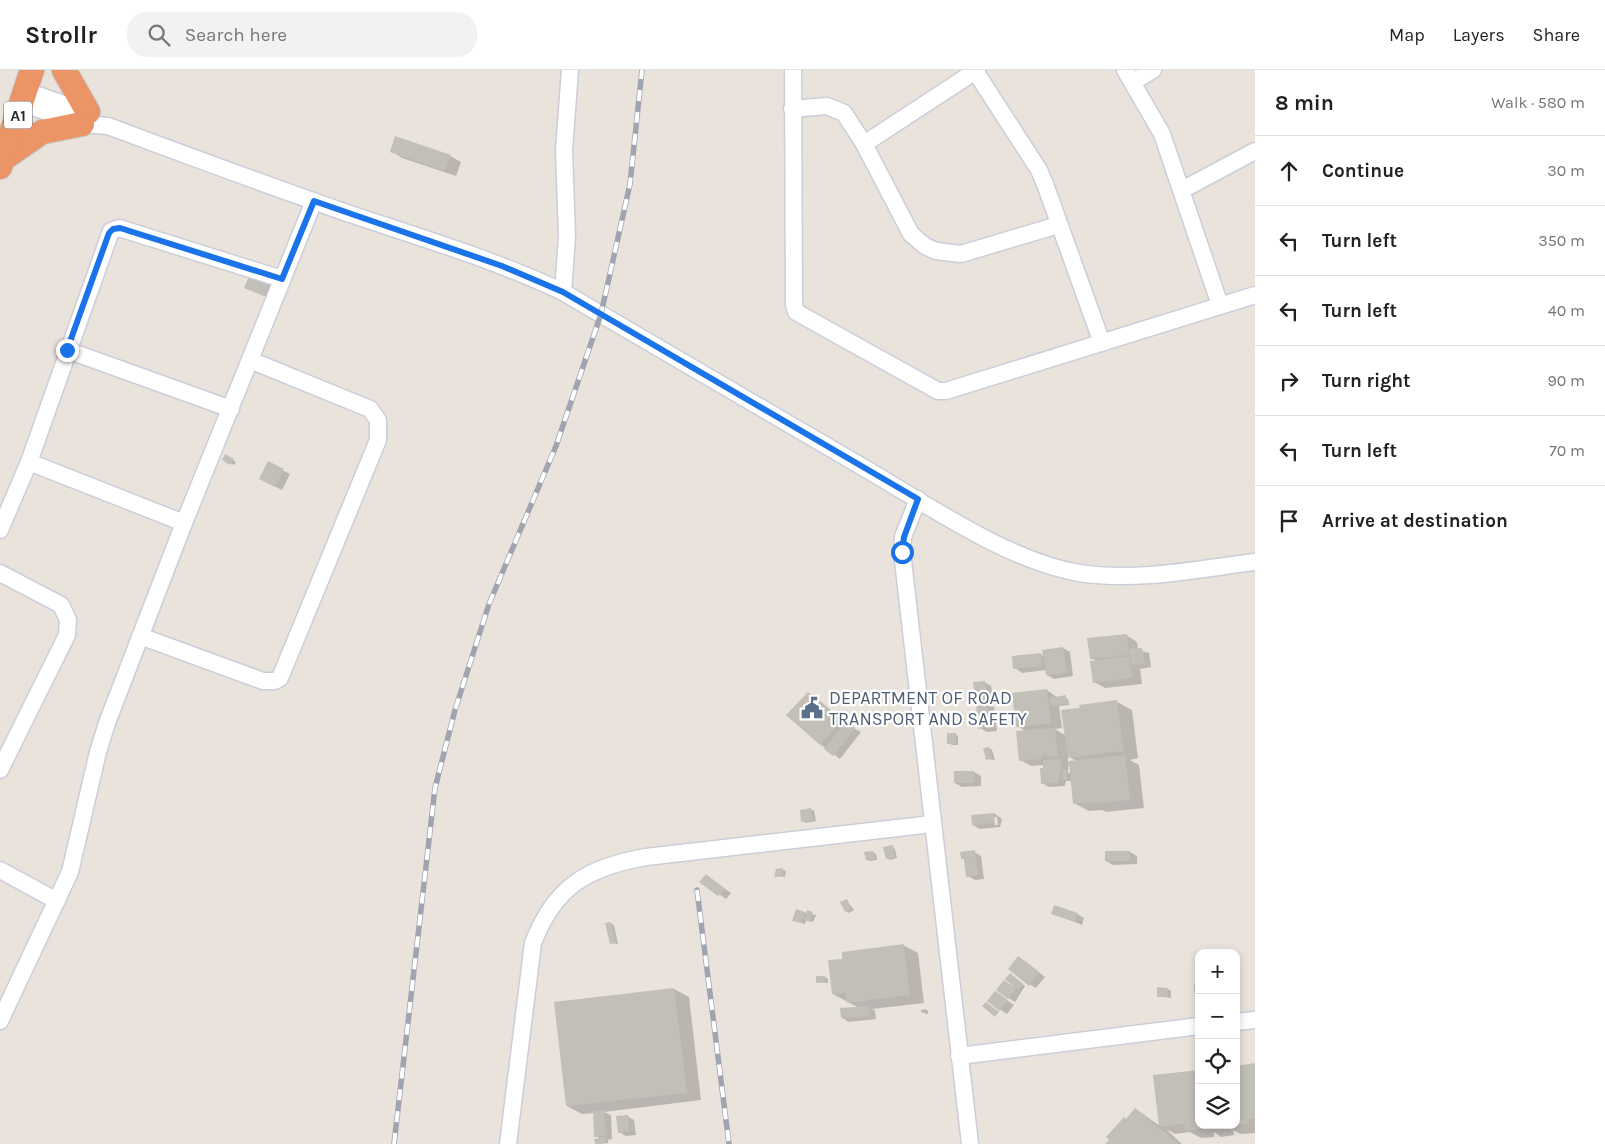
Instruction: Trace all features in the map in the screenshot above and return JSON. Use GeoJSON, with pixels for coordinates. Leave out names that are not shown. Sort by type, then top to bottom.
{"type":"FeatureCollection","features":[{"type":"Feature","properties":{"kind":"highway"},"geometry":{"type":"LineString","coordinates":[[1,163],[42,132],[85,118],[64,70]]}},
{"type":"Feature","properties":{"kind":"highway","name":"A1"},"geometry":{"type":"LineString","coordinates":[[1,163],[26,88]]}},
{"type":"Feature","properties":{"kind":"street"},"geometry":{"type":"LineString","coordinates":[[563,292],[567,236],[564,150],[570,70]]}},
{"type":"Feature","properties":{"kind":"street"},"geometry":{"type":"LineString","coordinates":[[793,70],[794,304],[798,315],[941,392],[1255,295]]}},
{"type":"Feature","properties":{"kind":"street"},"geometry":{"type":"LineString","coordinates":[[864,144],[976,70],[1039,170],[1102,343]]}},
{"type":"Feature","properties":{"kind":"street"},"geometry":{"type":"LineString","coordinates":[[1153,70],[1129,76],[1160,128],[1220,305]]}},
{"type":"Feature","properties":{"kind":"street"},"geometry":{"type":"LineString","coordinates":[[26,88],[85,118],[314,201],[509,268],[563,292],[918,499],[1023,556],[1080,573],[1135,576],[1255,562]]}},
{"type":"Feature","properties":{"kind":"street"},"geometry":{"type":"LineString","coordinates":[[792,109],[827,106],[839,110],[849,119],[911,234],[925,246],[936,251],[961,254],[1058,225]]}},
{"type":"Feature","properties":{"kind":"street"},"geometry":{"type":"LineString","coordinates":[[1182,190],[1255,150]]}},
{"type":"Feature","properties":{"kind":"street"},"geometry":{"type":"LineString","coordinates":[[0,1021],[57,901],[71,866],[98,752],[140,636],[314,201]]}},
{"type":"Feature","properties":{"kind":"street"},"geometry":{"type":"LineString","coordinates":[[0,530],[29,462],[109,233],[113,229],[120,228],[282,279]]}},
{"type":"Feature","properties":{"kind":"street"},"geometry":{"type":"LineString","coordinates":[[67,350],[231,409]]}},
{"type":"Feature","properties":{"kind":"street"},"geometry":{"type":"LineString","coordinates":[[140,636],[263,681],[275,681],[280,678],[371,458],[380,433],[378,420],[370,409],[250,360]]}},
{"type":"Feature","properties":{"kind":"street"},"geometry":{"type":"LineString","coordinates":[[29,462],[184,523]]}},
{"type":"Feature","properties":{"kind":"street"},"geometry":{"type":"LineString","coordinates":[[918,499],[904,537],[902,552],[970,1144]]}},
{"type":"Feature","properties":{"kind":"street"},"geometry":{"type":"LineString","coordinates":[[0,573],[61,605],[69,623],[67,634],[0,770]]}},
{"type":"Feature","properties":{"kind":"street"},"geometry":{"type":"LineString","coordinates":[[508,1144],[533,943],[546,912],[572,884],[593,870],[617,862],[646,856],[932,824]]}},
{"type":"Feature","properties":{"kind":"street"},"geometry":{"type":"LineString","coordinates":[[0,870],[57,901]]}},
{"type":"Feature","properties":{"kind":"street"},"geometry":{"type":"LineString","coordinates":[[1240,1022],[1255,1020]]}},
{"type":"Feature","properties":{"kind":"street"},"geometry":{"type":"LineString","coordinates":[[959,1056],[1195,1026]]}},
{"type":"Feature","properties":{"kind":"building"},"geometry":{"type":"Polygon","coordinates":[[[395,136],[451,155],[445,171],[390,152],[395,136]]]}},
{"type":"Feature","properties":{"kind":"building"},"geometry":{"type":"Polygon","coordinates":[[[251,272],[270,280],[264,296],[244,288],[251,272]]]}},
{"type":"Feature","properties":{"kind":"building"},"geometry":{"type":"Polygon","coordinates":[[[225,454],[234,459],[230,465],[222,460],[225,454]]]}},
{"type":"Feature","properties":{"kind":"building"},"geometry":{"type":"Polygon","coordinates":[[[268,461],[284,469],[275,487],[259,479],[268,461]]]}},
{"type":"Feature","properties":{"kind":"building"},"geometry":{"type":"Polygon","coordinates":[[[1127,634],[1129,655],[1090,659],[1087,638],[1127,634]]]}},
{"type":"Feature","properties":{"kind":"building"},"geometry":{"type":"Polygon","coordinates":[[[1063,647],[1067,673],[1046,675],[1042,650],[1063,647]]]}},
{"type":"Feature","properties":{"kind":"building"},"geometry":{"type":"Polygon","coordinates":[[[1142,648],[1145,664],[1132,665],[1129,649],[1142,648]]]}},
{"type":"Feature","properties":{"kind":"building"},"geometry":{"type":"Polygon","coordinates":[[[1041,653],[1042,666],[1013,669],[1012,656],[1041,653]]]}},
{"type":"Feature","properties":{"kind":"building"},"geometry":{"type":"Polygon","coordinates":[[[1129,656],[1132,678],[1093,683],[1090,661],[1129,656]]]}},
{"type":"Feature","properties":{"kind":"building"},"geometry":{"type":"Polygon","coordinates":[[[985,681],[987,700],[976,701],[973,682],[985,681]]]}},
{"type":"Feature","properties":{"kind":"building"},"geometry":{"type":"Polygon","coordinates":[[[1047,689],[1051,723],[1016,727],[1012,693],[1047,689]]]}},
{"type":"Feature","properties":{"kind":"building"},"geometry":{"type":"Polygon","coordinates":[[[808,692],[841,722],[820,745],[786,715],[808,692]]]}},
{"type":"Feature","properties":{"kind":"building"},"geometry":{"type":"Polygon","coordinates":[[[1066,695],[1067,704],[1051,706],[1050,698],[1066,695]]]}},
{"type":"Feature","properties":{"kind":"building"},"geometry":{"type":"Polygon","coordinates":[[[1117,700],[1124,751],[1068,758],[1061,710],[1080,708],[1079,705],[1117,700]]]}},
{"type":"Feature","properties":{"kind":"building"},"geometry":{"type":"Polygon","coordinates":[[[987,702],[990,727],[978,729],[976,703],[987,702]]]}},
{"type":"Feature","properties":{"kind":"building"},"geometry":{"type":"Polygon","coordinates":[[[846,721],[855,728],[833,756],[824,749],[846,721]]]}},
{"type":"Feature","properties":{"kind":"building"},"geometry":{"type":"Polygon","coordinates":[[[1055,728],[1058,757],[1042,755],[1042,759],[1019,761],[1016,731],[1055,728]]]}},
{"type":"Feature","properties":{"kind":"building"},"geometry":{"type":"Polygon","coordinates":[[[947,733],[956,733],[956,744],[947,744],[947,733]]]}},
{"type":"Feature","properties":{"kind":"building"},"geometry":{"type":"Polygon","coordinates":[[[989,747],[992,758],[986,760],[983,748],[989,747]]]}},
{"type":"Feature","properties":{"kind":"building"},"geometry":{"type":"Polygon","coordinates":[[[1125,755],[1130,800],[1073,804],[1069,761],[1125,755]]]}},
{"type":"Feature","properties":{"kind":"building"},"geometry":{"type":"Polygon","coordinates":[[[1062,759],[1058,783],[1041,784],[1040,768],[1043,768],[1043,760],[1062,759]]]}},
{"type":"Feature","properties":{"kind":"building"},"geometry":{"type":"Polygon","coordinates":[[[1063,770],[1067,770],[1067,780],[1063,780],[1063,770]]]}},
{"type":"Feature","properties":{"kind":"building"},"geometry":{"type":"Polygon","coordinates":[[[954,771],[974,771],[974,783],[954,783],[954,771]]]}},
{"type":"Feature","properties":{"kind":"building"},"geometry":{"type":"Polygon","coordinates":[[[811,808],[813,820],[801,822],[800,810],[811,808]]]}},
{"type":"Feature","properties":{"kind":"building"},"geometry":{"type":"Polygon","coordinates":[[[995,813],[994,823],[972,825],[971,815],[995,813]]]}},
{"type":"Feature","properties":{"kind":"building"},"geometry":{"type":"Polygon","coordinates":[[[893,845],[895,857],[886,859],[883,847],[893,845]]]}},
{"type":"Feature","properties":{"kind":"building"},"geometry":{"type":"Polygon","coordinates":[[[975,850],[978,875],[966,877],[964,859],[961,859],[960,852],[975,850]]]}},
{"type":"Feature","properties":{"kind":"building"},"geometry":{"type":"Polygon","coordinates":[[[873,851],[875,859],[866,860],[864,852],[873,851]]]}},
{"type":"Feature","properties":{"kind":"building"},"geometry":{"type":"Polygon","coordinates":[[[1105,851],[1130,851],[1130,861],[1105,861],[1105,851]]]}},
{"type":"Feature","properties":{"kind":"building"},"geometry":{"type":"Polygon","coordinates":[[[783,868],[782,876],[774,877],[776,869],[783,868]]]}},
{"type":"Feature","properties":{"kind":"building"},"geometry":{"type":"Polygon","coordinates":[[[706,874],[725,889],[718,896],[699,882],[706,874]]]}},
{"type":"Feature","properties":{"kind":"building"},"geometry":{"type":"Polygon","coordinates":[[[847,899],[851,909],[845,912],[840,902],[847,899]]]}},
{"type":"Feature","properties":{"kind":"building"},"geometry":{"type":"Polygon","coordinates":[[[1054,905],[1078,913],[1075,922],[1051,914],[1054,905]]]}},
{"type":"Feature","properties":{"kind":"building"},"geometry":{"type":"Polygon","coordinates":[[[796,909],[805,912],[802,923],[792,921],[796,909]]]}},
{"type":"Feature","properties":{"kind":"building"},"geometry":{"type":"Polygon","coordinates":[[[807,910],[813,912],[810,922],[804,920],[807,910]]]}},
{"type":"Feature","properties":{"kind":"building"},"geometry":{"type":"Polygon","coordinates":[[[611,922],[616,943],[610,944],[605,923],[611,922]]]}},
{"type":"Feature","properties":{"kind":"building"},"geometry":{"type":"Polygon","coordinates":[[[904,944],[910,995],[847,1003],[846,993],[832,994],[828,960],[842,959],[842,952],[904,944]]]}},
{"type":"Feature","properties":{"kind":"building"},"geometry":{"type":"Polygon","coordinates":[[[1018,956],[1039,972],[1029,986],[1008,969],[1018,956]]]}},
{"type":"Feature","properties":{"kind":"building"},"geometry":{"type":"Polygon","coordinates":[[[1010,973],[1023,984],[1018,990],[1005,979],[1010,973]]]}},
{"type":"Feature","properties":{"kind":"building"},"geometry":{"type":"Polygon","coordinates":[[[816,976],[825,976],[825,982],[816,983],[816,976]]]}},
{"type":"Feature","properties":{"kind":"building"},"geometry":{"type":"Polygon","coordinates":[[[1004,980],[1016,989],[1008,999],[996,990],[1004,980]]]}},
{"type":"Feature","properties":{"kind":"building"},"geometry":{"type":"Polygon","coordinates":[[[1157,987],[1168,988],[1168,997],[1157,997],[1157,987]]]}},
{"type":"Feature","properties":{"kind":"building"},"geometry":{"type":"Polygon","coordinates":[[[674,988],[687,1093],[566,1106],[554,1002],[674,988]]]}},
{"type":"Feature","properties":{"kind":"building"},"geometry":{"type":"Polygon","coordinates":[[[995,991],[1008,1000],[999,1011],[987,1001],[995,991]]]}},
{"type":"Feature","properties":{"kind":"building"},"geometry":{"type":"Polygon","coordinates":[[[986,1002],[999,1012],[995,1017],[982,1006],[986,1002]]]}},
{"type":"Feature","properties":{"kind":"building"},"geometry":{"type":"Polygon","coordinates":[[[869,1006],[870,1016],[841,1018],[840,1008],[869,1006]]]}},
{"type":"Feature","properties":{"kind":"building"},"geometry":{"type":"Polygon","coordinates":[[[1255,1063],[1255,1118],[1247,1119],[1248,1124],[1240,1125],[1240,1084],[1240,1065],[1255,1063]]]}},
{"type":"Feature","properties":{"kind":"building"},"geometry":{"type":"Polygon","coordinates":[[[1195,1070],[1195,1129],[1200,1129],[1185,1131],[1184,1124],[1159,1127],[1153,1075],[1195,1070]]]}},
{"type":"Feature","properties":{"kind":"building"},"geometry":{"type":"Polygon","coordinates":[[[1135,1108],[1179,1144],[1105,1144],[1109,1140],[1106,1137],[1135,1108]]]}},
{"type":"Feature","properties":{"kind":"building"},"geometry":{"type":"Polygon","coordinates":[[[604,1110],[606,1136],[594,1137],[593,1111],[604,1110]]]}},
{"type":"Feature","properties":{"kind":"building"},"geometry":{"type":"Polygon","coordinates":[[[628,1115],[629,1132],[618,1133],[616,1116],[628,1115]]]}},
{"type":"Feature","properties":{"kind":"building"},"geometry":{"type":"Polygon","coordinates":[[[605,1137],[606,1142],[595,1144],[594,1139],[605,1137]]]}},
{"type":"Feature","properties":{"kind":"railway"},"geometry":{"type":"LineString","coordinates":[[394,1144],[435,788],[455,710],[489,604],[556,446],[601,314],[630,184],[642,70]]}},
{"type":"Feature","properties":{"kind":"railway"},"geometry":{"type":"LineString","coordinates":[[697,890],[729,1144]]}},
{"type":"Feature","properties":{"kind":"place","name":"DEPARTMENT OF ROAD TRANSPORT AND SAFETY"},"geometry":{"type":"Point","coordinates":[812,708]}},
{"type":"Feature","properties":{"kind":"route"},"geometry":{"type":"LineString","coordinates":[[67,350],[109,233],[113,229],[120,228],[282,279],[314,201],[522,273],[563,292],[918,499],[904,537],[902,552]]}}]}
